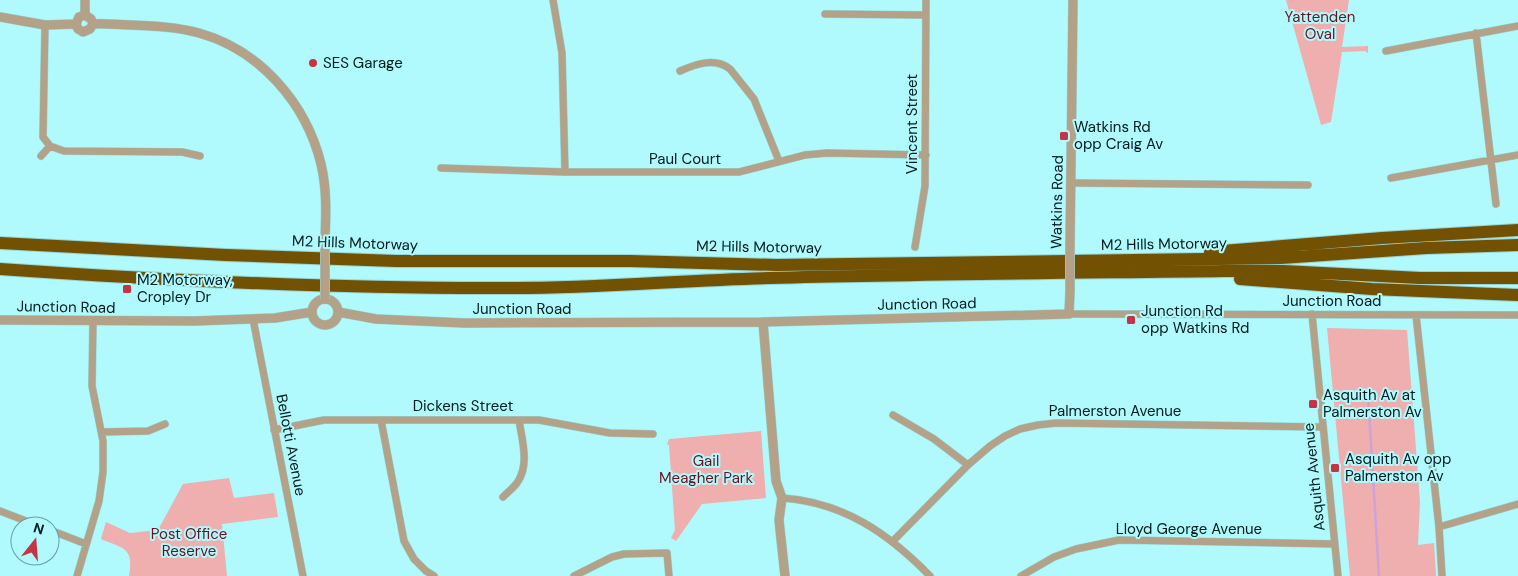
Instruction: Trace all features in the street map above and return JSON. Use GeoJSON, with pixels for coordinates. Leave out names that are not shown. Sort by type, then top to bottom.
{"type":"FeatureCollection","features":[{"type":"Feature","properties":{"kind":"highway"},"geometry":{"type":"LineString","coordinates":[[1126,261],[1382,238],[1518,230]]}},
{"type":"Feature","properties":{"kind":"highway","name":"M2 Hills Motorway"},"geometry":{"type":"LineString","coordinates":[[0,242],[226,255],[396,261],[630,261],[776,265],[1281,258],[1435,248],[1518,245]]}},
{"type":"Feature","properties":{"kind":"highway","name":"M2 Hills Motorway"},"geometry":{"type":"LineString","coordinates":[[0,269],[238,282],[516,288],[605,286],[789,277],[1273,271],[1420,278],[1518,278]]}},
{"type":"Feature","properties":{"kind":"highway"},"geometry":{"type":"LineString","coordinates":[[1097,273],[1253,280],[1381,290],[1518,295]]}},
{"type":"Feature","properties":{"kind":"street"},"geometry":{"type":"LineString","coordinates":[[84,15],[85,0]]}},
{"type":"Feature","properties":{"kind":"street"},"geometry":{"type":"LineString","coordinates":[[552,0],[562,53],[565,172]]}},
{"type":"Feature","properties":{"kind":"street","name":"Vincent Street"},"geometry":{"type":"LineString","coordinates":[[915,247],[926,186],[926,0]]}},
{"type":"Feature","properties":{"kind":"street","name":"Watkins Road"},"geometry":{"type":"LineString","coordinates":[[1069,314],[1073,0]]}},
{"type":"Feature","properties":{"kind":"street"},"geometry":{"type":"LineString","coordinates":[[825,14],[926,15]]}},
{"type":"Feature","properties":{"kind":"street"},"geometry":{"type":"LineString","coordinates":[[84,15],[91,19],[92,24],[88,31],[83,32],[78,29],[76,24],[79,17],[84,15]]}},
{"type":"Feature","properties":{"kind":"street"},"geometry":{"type":"LineString","coordinates":[[0,17],[45,25],[76,24]]}},
{"type":"Feature","properties":{"kind":"street"},"geometry":{"type":"LineString","coordinates":[[92,24],[173,28],[200,34],[229,45],[249,58],[278,83],[296,105],[311,132],[323,172],[326,199],[325,299]]}},
{"type":"Feature","properties":{"kind":"street"},"geometry":{"type":"LineString","coordinates":[[45,25],[44,137],[50,146],[64,151],[182,152],[200,156]]}},
{"type":"Feature","properties":{"kind":"street"},"geometry":{"type":"LineString","coordinates":[[1386,51],[1518,26]]}},
{"type":"Feature","properties":{"kind":"street"},"geometry":{"type":"LineString","coordinates":[[1476,33],[1496,204]]}},
{"type":"Feature","properties":{"kind":"street"},"geometry":{"type":"LineString","coordinates":[[680,71],[697,64],[716,62],[730,69],[754,99],[779,161]]}},
{"type":"Feature","properties":{"kind":"street"},"geometry":{"type":"LineString","coordinates":[[41,156],[50,146]]}},
{"type":"Feature","properties":{"kind":"street","name":"Paul Court"},"geometry":{"type":"LineString","coordinates":[[441,168],[565,172],[740,172],[805,155],[827,153],[926,155]]}},
{"type":"Feature","properties":{"kind":"street"},"geometry":{"type":"LineString","coordinates":[[1391,178],[1518,155]]}},
{"type":"Feature","properties":{"kind":"street"},"geometry":{"type":"LineString","coordinates":[[1072,183],[1308,185]]}},
{"type":"Feature","properties":{"kind":"street"},"geometry":{"type":"LineString","coordinates":[[325,299],[335,304],[338,312],[332,323],[324,325],[316,323],[312,312],[317,302],[325,299]]}},
{"type":"Feature","properties":{"kind":"street","name":"Junction Road"},"geometry":{"type":"LineString","coordinates":[[0,320],[163,321],[253,319],[286,317],[312,312]]}},
{"type":"Feature","properties":{"kind":"street","name":"Junction Road"},"geometry":{"type":"LineString","coordinates":[[338,312],[376,319],[464,323],[763,322],[1069,314],[1518,315]]}},
{"type":"Feature","properties":{"kind":"street","name":"Asquith Avenue"},"geometry":{"type":"LineString","coordinates":[[1312,314],[1338,576]]}},
{"type":"Feature","properties":{"kind":"street"},"geometry":{"type":"LineString","coordinates":[[1416,315],[1442,576]]}},
{"type":"Feature","properties":{"kind":"street","name":"Bellotti Avenue"},"geometry":{"type":"LineString","coordinates":[[253,319],[303,576]]}},
{"type":"Feature","properties":{"kind":"street"},"geometry":{"type":"LineString","coordinates":[[77,576],[98,501],[104,454],[102,432],[92,386],[93,321]]}},
{"type":"Feature","properties":{"kind":"street"},"geometry":{"type":"LineString","coordinates":[[763,322],[776,481],[782,498],[779,520],[785,576]]}},
{"type":"Feature","properties":{"kind":"street"},"geometry":{"type":"LineString","coordinates":[[893,415],[934,438],[968,465]]}},
{"type":"Feature","properties":{"kind":"street","name":"Dickens Street"},"geometry":{"type":"LineString","coordinates":[[274,430],[324,420],[539,420],[610,433],[653,434]]}},
{"type":"Feature","properties":{"kind":"street"},"geometry":{"type":"LineString","coordinates":[[381,420],[404,541],[414,559],[434,576]]}},
{"type":"Feature","properties":{"kind":"street"},"geometry":{"type":"LineString","coordinates":[[503,497],[517,483],[525,463],[519,420]]}},
{"type":"Feature","properties":{"kind":"street","name":"Palmerston Avenue"},"geometry":{"type":"LineString","coordinates":[[893,542],[968,465],[1005,436],[1020,429],[1056,423],[1322,427]]}},
{"type":"Feature","properties":{"kind":"street"},"geometry":{"type":"LineString","coordinates":[[102,432],[148,431],[165,424]]}},
{"type":"Feature","properties":{"kind":"street"},"geometry":{"type":"LineString","coordinates":[[782,498],[804,499],[824,504],[871,526],[893,542],[930,576]]}},
{"type":"Feature","properties":{"kind":"street"},"geometry":{"type":"LineString","coordinates":[[1438,526],[1518,504]]}},
{"type":"Feature","properties":{"kind":"street"},"geometry":{"type":"LineString","coordinates":[[0,511],[13,516]]}},
{"type":"Feature","properties":{"kind":"street"},"geometry":{"type":"LineString","coordinates":[[60,534],[86,544]]}},
{"type":"Feature","properties":{"kind":"street","name":"Lloyd George Avenue"},"geometry":{"type":"LineString","coordinates":[[1021,576],[1061,554],[1119,540],[1335,544]]}},
{"type":"Feature","properties":{"kind":"street"},"geometry":{"type":"LineString","coordinates":[[574,576],[612,557],[624,554],[668,553],[669,576]]}},
{"type":"Feature","properties":{"kind":"green space","name":"Yattenden Oval"},"geometry":{"type":"Polygon","coordinates":[[[1286,0],[1349,0],[1342,47],[1368,46],[1368,53],[1365,51],[1342,52],[1331,122],[1321,125],[1286,0]]]}},
{"type":"Feature","properties":{"kind":"green space"},"geometry":{"type":"Polygon","coordinates":[[[1327,328],[1407,330],[1420,502],[1418,545],[1434,543],[1436,576],[1350,576],[1327,328]]]}},
{"type":"Feature","properties":{"kind":"green space","name":"Gail Meagher Park"},"geometry":{"type":"Polygon","coordinates":[[[761,431],[766,498],[702,504],[676,541],[671,538],[675,530],[669,445],[667,444],[669,439],[761,431]]]}},
{"type":"Feature","properties":{"kind":"green space","name":"Post Office Reserve"},"geometry":{"type":"Polygon","coordinates":[[[229,478],[234,498],[274,493],[278,517],[222,524],[227,576],[129,576],[130,559],[126,550],[101,539],[106,522],[130,533],[158,530],[183,484],[229,478]]]}},
{"type":"Feature","properties":{"kind":"waterway"},"geometry":{"type":"LineString","coordinates":[[1368,395],[1379,576]]}},
{"type":"Feature","properties":{"kind":"place","name":"SES Garage"},"geometry":{"type":"Point","coordinates":[313,63]}},
{"type":"Feature","properties":{"kind":"place","name":"Watkins Rd opp Craig Av"},"geometry":{"type":"Point","coordinates":[1064,136]}},
{"type":"Feature","properties":{"kind":"place","name":"M2 Motorway, Cropley Dr"},"geometry":{"type":"Point","coordinates":[127,289]}},
{"type":"Feature","properties":{"kind":"place","name":"Junction Rd opp Watkins Rd"},"geometry":{"type":"Point","coordinates":[1131,320]}},
{"type":"Feature","properties":{"kind":"place","name":"Asquith Av at Palmerston Av"},"geometry":{"type":"Point","coordinates":[1313,404]}},
{"type":"Feature","properties":{"kind":"place","name":"Asquith Av opp Palmerston Av"},"geometry":{"type":"Point","coordinates":[1335,468]}}]}
